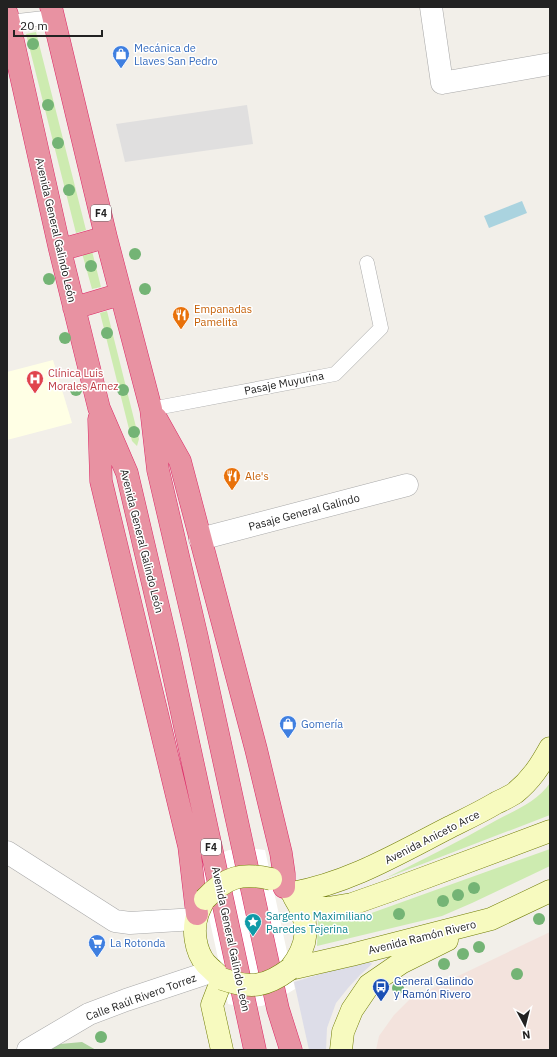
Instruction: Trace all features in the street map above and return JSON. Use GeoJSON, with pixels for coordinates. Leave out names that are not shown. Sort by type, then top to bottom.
{"type":"FeatureCollection","features":[{"type":"Feature","properties":{"kind":"highway","name":"F4"},"geometry":{"type":"LineString","coordinates":[[53,10],[106,237],[150,409],[158,470],[197,637],[278,1008],[291,1050]]}},
{"type":"Feature","properties":{"kind":"highway","name":"Avenida General Galindo León"},"geometry":{"type":"LineString","coordinates":[[8,19],[60,250],[99,408],[127,473],[167,644],[255,1050]]}},
{"type":"Feature","properties":{"kind":"highway"},"geometry":{"type":"LineString","coordinates":[[60,250],[106,237]]}},
{"type":"Feature","properties":{"kind":"highway"},"geometry":{"type":"LineString","coordinates":[[74,308],[121,294]]}},
{"type":"Feature","properties":{"kind":"highway"},"geometry":{"type":"LineString","coordinates":[[99,408],[101,481],[189,846],[199,911]]}},
{"type":"Feature","properties":{"kind":"highway"},"geometry":{"type":"LineString","coordinates":[[150,409],[180,461],[282,853],[287,892]]}},
{"type":"Feature","properties":{"kind":"highway"},"geometry":{"type":"LineString","coordinates":[[278,1008],[283,1050]]}},
{"type":"Feature","properties":{"kind":"main road","name":"Avenida Aniceto Arce"},"geometry":{"type":"LineString","coordinates":[[287,892],[308,890],[375,866],[486,809],[514,793],[532,778],[550,748]]}},
{"type":"Feature","properties":{"kind":"main road"},"geometry":{"type":"LineString","coordinates":[[287,892],[304,916],[306,930],[304,944],[299,958],[290,969],[278,978],[264,984],[250,986],[235,983],[218,975],[205,963],[196,942],[195,931],[199,911],[215,889],[227,881],[241,876],[256,876],[287,892],[328,908],[352,904],[550,830]]}},
{"type":"Feature","properties":{"kind":"main road","name":"Avenida Ramón Rivero"},"geometry":{"type":"LineString","coordinates":[[290,969],[491,919],[550,891]]}},
{"type":"Feature","properties":{"kind":"main road"},"geometry":{"type":"LineString","coordinates":[[341,1050],[343,1032],[352,1010],[369,985],[401,963],[491,919]]}},
{"type":"Feature","properties":{"kind":"main road"},"geometry":{"type":"LineString","coordinates":[[218,975],[212,1005],[222,1050]]}},
{"type":"Feature","properties":{"kind":"street"},"geometry":{"type":"LineString","coordinates":[[431,7],[442,83],[550,64]]}},
{"type":"Feature","properties":{"kind":"street","name":"Pasaje General Galindo"},"geometry":{"type":"LineString","coordinates":[[200,539],[408,485]]}},
{"type":"Feature","properties":{"kind":"street"},"geometry":{"type":"LineString","coordinates":[[7,852],[115,920],[130,923],[199,911]]}},
{"type":"Feature","properties":{"kind":"street","name":"Calle Raúl Rivero Torrez"},"geometry":{"type":"LineString","coordinates":[[28,1050],[89,1014],[126,1000],[218,975]]}},
{"type":"Feature","properties":{"kind":"lane"},"geometry":{"type":"LineString","coordinates":[[8,19],[53,10]]}},
{"type":"Feature","properties":{"kind":"lane","name":"Pasaje Muyurina"},"geometry":{"type":"LineString","coordinates":[[150,409],[335,374],[381,328],[368,263]]}},
{"type":"Feature","properties":{"kind":"shaded area"},"geometry":{"type":"Polygon","coordinates":[[[247,105],[253,144],[125,162],[116,124],[247,105]]]}},
{"type":"Feature","properties":{"kind":"shaded area","name":"Clínica Luis Morales Arnez"},"geometry":{"type":"Polygon","coordinates":[[[53,360],[72,423],[7,440],[7,372],[53,360]]]}},
{"type":"Feature","properties":{"kind":"shaded area"},"geometry":{"type":"Polygon","coordinates":[[[550,932],[550,1050],[376,1050],[379,1036],[394,1015],[410,999],[550,932]]]}},
{"type":"Feature","properties":{"kind":"shaded area"},"geometry":{"type":"Polygon","coordinates":[[[367,959],[372,964],[348,988],[336,1003],[327,1028],[326,1050],[309,1050],[294,982],[367,959]]]}},
{"type":"Feature","properties":{"kind":"green space"},"geometry":{"type":"Polygon","coordinates":[[[36,32],[86,230],[76,233],[26,34],[36,32]]]}},
{"type":"Feature","properties":{"kind":"green space"},"geometry":{"type":"Polygon","coordinates":[[[92,251],[101,287],[92,289],[82,253],[92,251]]]}},
{"type":"Feature","properties":{"kind":"green space"},"geometry":{"type":"Polygon","coordinates":[[[107,311],[139,439],[137,446],[132,441],[100,313],[107,311]]]}},
{"type":"Feature","properties":{"kind":"green space"},"geometry":{"type":"Polygon","coordinates":[[[550,783],[550,815],[386,878],[525,805],[545,790],[550,783]]]}},
{"type":"Feature","properties":{"kind":"green space"},"geometry":{"type":"Polygon","coordinates":[[[550,849],[550,866],[442,916],[317,946],[318,920],[338,922],[366,915],[550,849]]]}},
{"type":"Feature","properties":{"kind":"green space"},"geometry":{"type":"Polygon","coordinates":[[[82,1042],[96,1050],[41,1050],[49,1045],[82,1042]]]}},
{"type":"Feature","properties":{"kind":"water"},"geometry":{"type":"Polygon","coordinates":[[[522,201],[527,213],[489,228],[484,216],[522,201]]]}},
{"type":"Feature","properties":{"kind":"pier"},"geometry":{"type":"Polygon","coordinates":[[[248,848],[265,850],[295,989],[262,1006],[242,1007],[228,1004],[198,864],[229,850],[248,848]]]}},
{"type":"Feature","properties":{"kind":"place","name":"Mecánica de Llaves San Pedro"},"geometry":{"type":"Point","coordinates":[121,69]}},
{"type":"Feature","properties":{"kind":"place","name":"Empanadas Pamelita"},"geometry":{"type":"Point","coordinates":[181,330]}},
{"type":"Feature","properties":{"kind":"place","name":"Clínica Luis Morales Arnez"},"geometry":{"type":"Point","coordinates":[35,394]}},
{"type":"Feature","properties":{"kind":"place","name":"Ale's"},"geometry":{"type":"Point","coordinates":[232,491]}},
{"type":"Feature","properties":{"kind":"place","name":"Gomería"},"geometry":{"type":"Point","coordinates":[288,739]}},
{"type":"Feature","properties":{"kind":"place","name":"Sargento Maximiliano Paredes Tejerina"},"geometry":{"type":"Point","coordinates":[253,937]}},
{"type":"Feature","properties":{"kind":"place","name":"La Rotonda"},"geometry":{"type":"Point","coordinates":[97,958]}},
{"type":"Feature","properties":{"kind":"place","name":"General Galindo y Ramón Rivero"},"geometry":{"type":"Point","coordinates":[381,1002]}}]}
